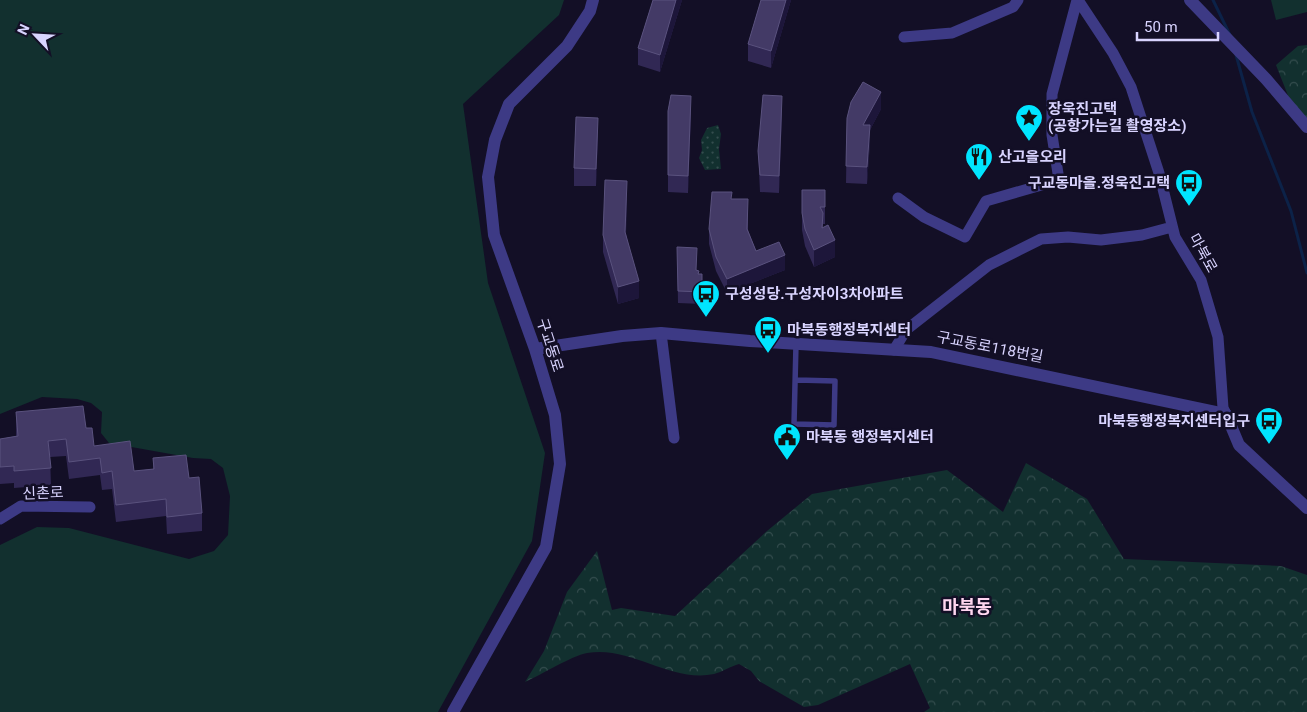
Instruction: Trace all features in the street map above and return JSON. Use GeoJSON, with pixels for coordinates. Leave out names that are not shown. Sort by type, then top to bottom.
{"type":"FeatureCollection","features":[{"type":"Feature","properties":{"kind":"street","name":"구교동로"},"geometry":{"type":"LineString","coordinates":[[453,712],[546,547],[560,464],[555,414],[535,349],[494,235],[488,177],[495,140],[509,104],[567,46],[590,11],[593,0]]}},
{"type":"Feature","properties":{"kind":"street"},"geometry":{"type":"LineString","coordinates":[[904,37],[952,33],[1013,7],[1018,0]]}},
{"type":"Feature","properties":{"kind":"street"},"geometry":{"type":"LineString","coordinates":[[898,198],[924,217],[965,237],[986,201],[1059,180],[1052,135],[1052,94],[1077,0]]}},
{"type":"Feature","properties":{"kind":"street","name":"마북로"},"geometry":{"type":"LineString","coordinates":[[1077,0],[1113,53],[1131,87],[1159,173],[1175,237],[1201,280],[1218,337],[1223,408],[1239,445],[1307,508]]}},
{"type":"Feature","properties":{"kind":"street"},"geometry":{"type":"LineString","coordinates":[[1190,0],[1266,79],[1307,126]]}},
{"type":"Feature","properties":{"kind":"street"},"geometry":{"type":"LineString","coordinates":[[894,350],[906,330],[989,265],[1041,239],[1068,237],[1101,240],[1142,235],[1172,226]]}},
{"type":"Feature","properties":{"kind":"street","name":"구교동로118번길"},"geometry":{"type":"LineString","coordinates":[[535,349],[622,336],[661,333],[931,352],[993,363],[1226,414]]}},
{"type":"Feature","properties":{"kind":"street"},"geometry":{"type":"LineString","coordinates":[[661,333],[674,438]]}},
{"type":"Feature","properties":{"kind":"street","name":"신촌로"},"geometry":{"type":"LineString","coordinates":[[0,519],[21,506],[90,507]]}},
{"type":"Feature","properties":{"kind":"lane"},"geometry":{"type":"LineString","coordinates":[[796,344],[797,380],[794,424],[834,425],[835,381],[797,380]]}},
{"type":"Feature","properties":{"kind":"green space"},"geometry":{"type":"Polygon","coordinates":[[[0,0],[564,0],[559,15],[463,104],[488,283],[545,453],[532,541],[438,712],[0,712],[0,545],[37,527],[69,528],[189,559],[214,551],[228,535],[230,496],[223,468],[211,459],[193,458],[109,443],[101,433],[102,412],[91,403],[77,399],[42,397],[0,414],[0,0]]]}},
{"type":"Feature","properties":{"kind":"green space"},"geometry":{"type":"Polygon","coordinates":[[[1271,0],[1307,0],[1307,12],[1276,20],[1271,0]]]}},
{"type":"Feature","properties":{"kind":"green space"},"geometry":{"type":"Polygon","coordinates":[[[1307,45],[1307,130],[1289,98],[1276,65],[1298,46],[1307,45]]]}},
{"type":"Feature","properties":{"kind":"green space"},"geometry":{"type":"Polygon","coordinates":[[[718,125],[721,134],[719,149],[721,169],[705,170],[699,158],[702,150],[701,140],[707,128],[718,125]]]}},
{"type":"Feature","properties":{"kind":"green space"},"geometry":{"type":"Polygon","coordinates":[[[1026,463],[1087,499],[1124,559],[1281,566],[1307,575],[1307,712],[924,712],[930,708],[910,664],[818,705],[804,707],[759,681],[751,671],[739,664],[714,674],[698,675],[666,669],[619,654],[603,652],[580,655],[525,682],[544,651],[567,592],[597,551],[612,610],[621,608],[675,616],[767,531],[812,494],[947,470],[1003,512],[1026,463]]]}},
{"type":"Feature","properties":{"kind":"building"},"geometry":{"type":"Polygon","coordinates":[[[653,0],[676,0],[660,55],[638,48],[653,0]]]}},
{"type":"Feature","properties":{"kind":"building"},"geometry":{"type":"Polygon","coordinates":[[[761,0],[786,0],[771,51],[748,44],[761,0]]]}},
{"type":"Feature","properties":{"kind":"building"},"geometry":{"type":"Polygon","coordinates":[[[863,82],[881,92],[863,125],[870,125],[867,167],[846,166],[847,118],[851,102],[863,82]]]}},
{"type":"Feature","properties":{"kind":"building"},"geometry":{"type":"Polygon","coordinates":[[[671,95],[691,96],[688,176],[668,175],[668,111],[671,95]]]}},
{"type":"Feature","properties":{"kind":"building"},"geometry":{"type":"Polygon","coordinates":[[[763,95],[782,96],[779,176],[760,175],[758,151],[763,95]]]}},
{"type":"Feature","properties":{"kind":"building"},"geometry":{"type":"Polygon","coordinates":[[[576,117],[598,118],[596,169],[574,168],[576,117]]]}},
{"type":"Feature","properties":{"kind":"building"},"geometry":{"type":"Polygon","coordinates":[[[605,180],[627,181],[625,232],[639,281],[618,287],[603,235],[605,180]]]}},
{"type":"Feature","properties":{"kind":"building"},"geometry":{"type":"Polygon","coordinates":[[[802,190],[825,190],[825,207],[820,207],[823,213],[822,228],[828,225],[835,240],[814,250],[805,229],[802,213],[802,190]]]}},
{"type":"Feature","properties":{"kind":"building"},"geometry":{"type":"Polygon","coordinates":[[[712,192],[732,192],[731,199],[748,199],[747,229],[756,251],[779,242],[785,255],[727,279],[716,257],[709,229],[712,192]]]}},
{"type":"Feature","properties":{"kind":"building"},"geometry":{"type":"Polygon","coordinates":[[[677,247],[697,248],[696,270],[699,271],[698,274],[702,274],[702,292],[678,291],[677,247]]]}},
{"type":"Feature","properties":{"kind":"building"},"geometry":{"type":"Polygon","coordinates":[[[83,406],[86,428],[92,428],[94,446],[130,441],[134,471],[154,469],[153,458],[186,455],[189,478],[199,477],[202,513],[167,517],[166,499],[116,505],[112,471],[102,473],[100,458],[69,462],[66,439],[48,441],[51,468],[14,471],[14,466],[0,467],[0,439],[18,436],[16,412],[83,406]]]}},
{"type":"Feature","properties":{"kind":"waterway"},"geometry":{"type":"LineString","coordinates":[[1213,0],[1230,35]]}},
{"type":"Feature","properties":{"kind":"waterway"},"geometry":{"type":"LineString","coordinates":[[1236,55],[1252,112],[1291,211],[1307,273]]}},
{"type":"Feature","properties":{"kind":"place","name":"장욱진고택 (공항가는길 촬영장소)"},"geometry":{"type":"Point","coordinates":[1029,142]}},
{"type":"Feature","properties":{"kind":"place","name":"산고을오리"},"geometry":{"type":"Point","coordinates":[979,181]}},
{"type":"Feature","properties":{"kind":"place","name":"구교동마을.정욱진고택"},"geometry":{"type":"Point","coordinates":[1189,207]}},
{"type":"Feature","properties":{"kind":"place","name":"구성성당.구성자이3차아파트"},"geometry":{"type":"Point","coordinates":[706,318]}},
{"type":"Feature","properties":{"kind":"place","name":"마북동행정복지센터"},"geometry":{"type":"Point","coordinates":[768,354]}},
{"type":"Feature","properties":{"kind":"place","name":"마북동행정복지센터입구"},"geometry":{"type":"Point","coordinates":[1269,445]}},
{"type":"Feature","properties":{"kind":"place","name":"마북동 행정복지센터"},"geometry":{"type":"Point","coordinates":[787,461]}},
{"type":"Feature","properties":{"kind":"district","name":"마북동"},"geometry":{"type":"Point","coordinates":[967,606]}}]}
